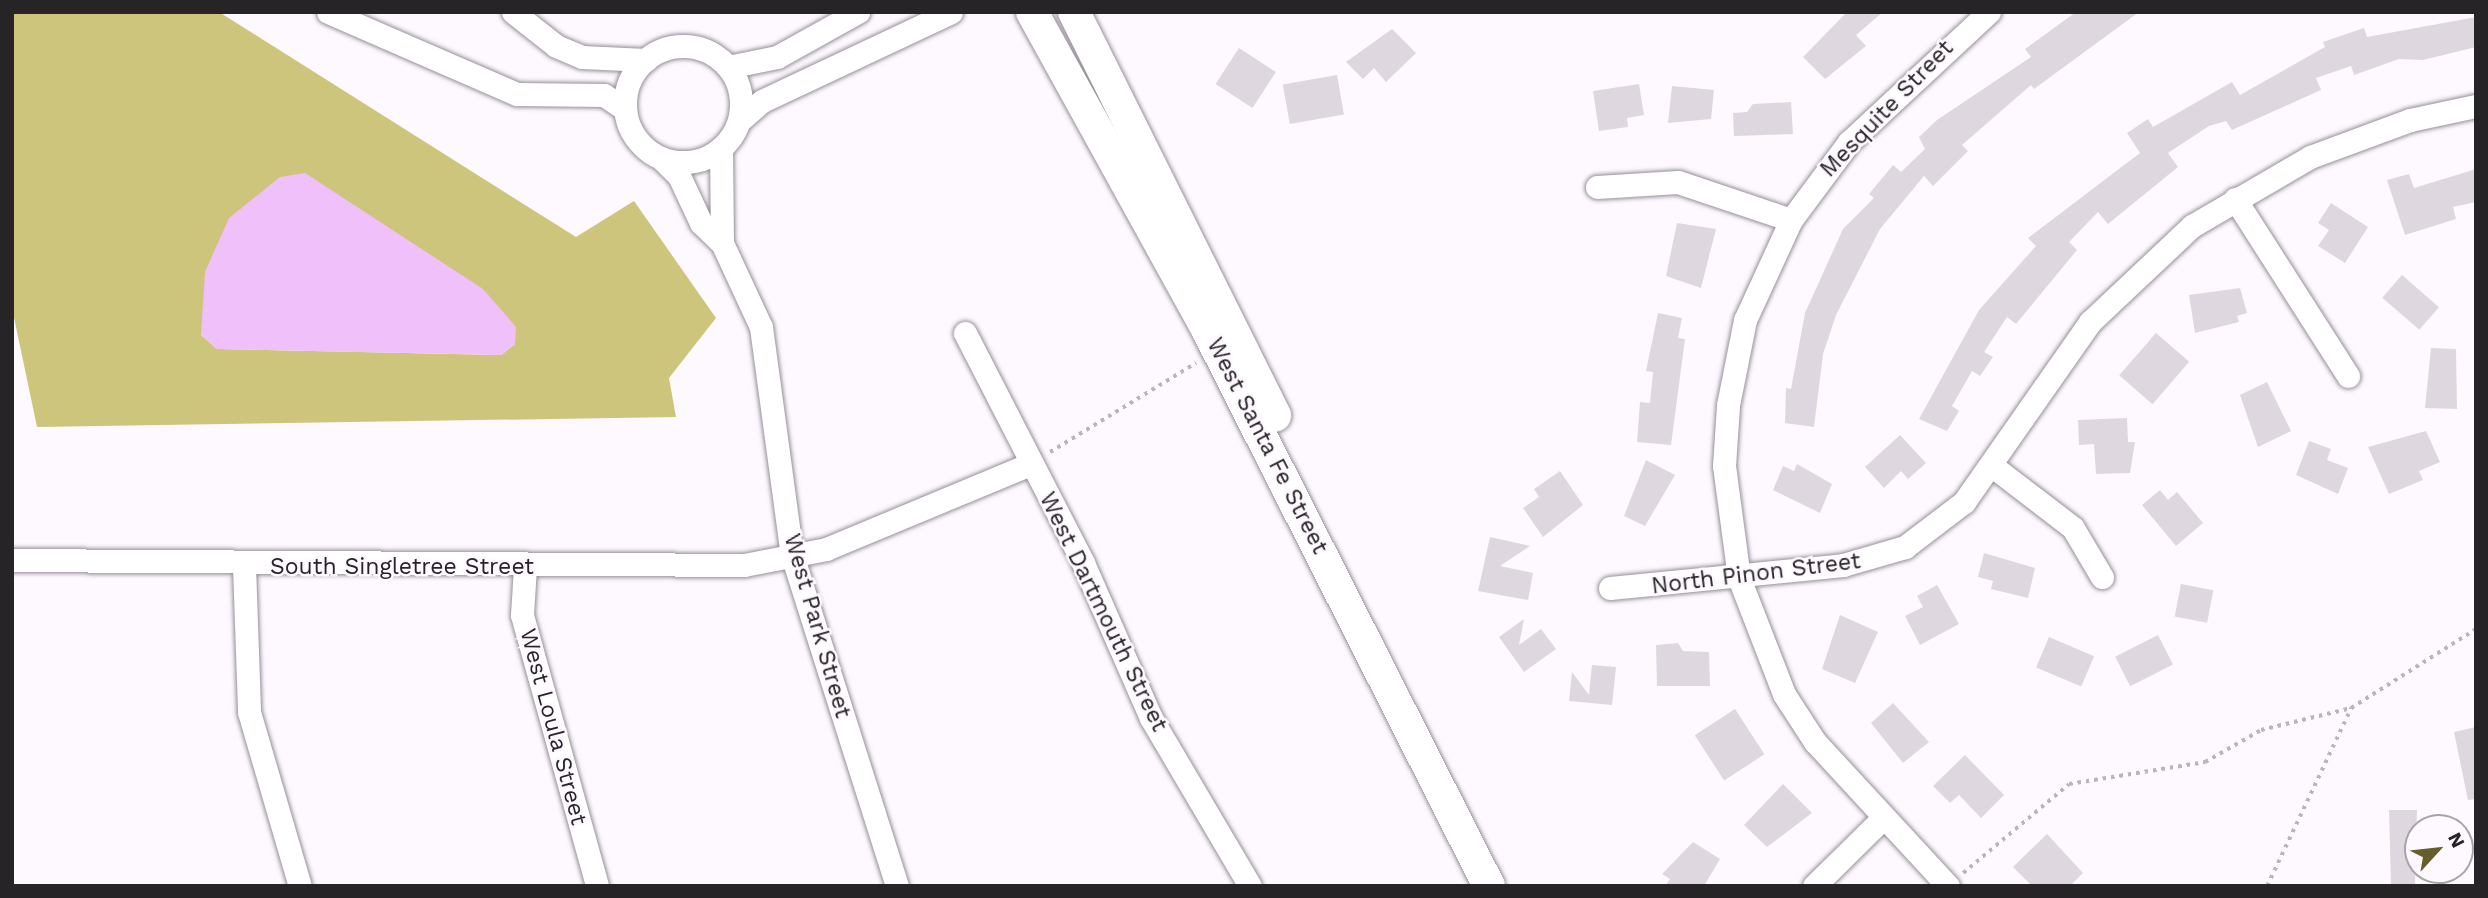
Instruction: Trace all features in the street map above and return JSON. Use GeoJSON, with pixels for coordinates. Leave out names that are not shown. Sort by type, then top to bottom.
{"type":"FeatureCollection","features":[{"type":"Feature","properties":{"kind":"street"},"geometry":{"type":"LineString","coordinates":[[328,12],[517,94],[604,95],[625,109]]}},
{"type":"Feature","properties":{"kind":"street"},"geometry":{"type":"LineString","coordinates":[[513,12],[556,46],[582,57],[646,60],[679,46],[698,48],[728,67],[742,101],[739,121]]}},
{"type":"Feature","properties":{"kind":"street"},"geometry":{"type":"LineString","coordinates":[[728,67],[777,57],[858,12]]}},
{"type":"Feature","properties":{"kind":"street"},"geometry":{"type":"LineString","coordinates":[[646,60],[626,91],[625,109],[641,145],[661,158],[697,161],[722,148],[739,121],[762,102],[951,12]]}},
{"type":"Feature","properties":{"kind":"street","name":"West Santa Fe Street"},"geometry":{"type":"LineString","coordinates":[[1032,12],[1218,350],[1489,886]]}},
{"type":"Feature","properties":{"kind":"street","name":"West Santa Fe Street"},"geometry":{"type":"LineString","coordinates":[[1074,12],[1511,886]]}},
{"type":"Feature","properties":{"kind":"street","name":"Mesquite Street"},"geometry":{"type":"LineString","coordinates":[[1948,886],[1815,743],[1784,694],[1739,578],[1726,502],[1728,405],[1745,320],[1791,220],[1858,132],[1989,12]]}},
{"type":"Feature","properties":{"kind":"street","name":"North Pinon Street"},"geometry":{"type":"LineString","coordinates":[[1610,588],[1739,578],[1843,565],[1905,547],[1964,502],[1992,464],[2048,376],[2108,302],[2192,226],[2235,199],[2357,137],[2476,106]]}},
{"type":"Feature","properties":{"kind":"street","name":"West Park Street"},"geometry":{"type":"LineString","coordinates":[[722,148],[722,243]]}},
{"type":"Feature","properties":{"kind":"street","name":"West Park Street"},"geometry":{"type":"LineString","coordinates":[[661,158],[678,176],[701,223],[722,243],[761,327],[792,555],[897,886]]}},
{"type":"Feature","properties":{"kind":"street"},"geometry":{"type":"LineString","coordinates":[[1597,187],[1678,182],[1791,220]]}},
{"type":"Feature","properties":{"kind":"street"},"geometry":{"type":"LineString","coordinates":[[2235,199],[2348,376]]}},
{"type":"Feature","properties":{"kind":"street","name":"West Dartmouth Street"},"geometry":{"type":"LineString","coordinates":[[965,333],[1083,563],[1151,718],[1250,886]]}},
{"type":"Feature","properties":{"kind":"street","name":"South Singletree Street"},"geometry":{"type":"LineString","coordinates":[[12,561],[244,566],[695,568],[826,549],[1030,464]]}},
{"type":"Feature","properties":{"kind":"street"},"geometry":{"type":"LineString","coordinates":[[1992,464],[2073,528],[2102,577]]}},
{"type":"Feature","properties":{"kind":"street"},"geometry":{"type":"LineString","coordinates":[[244,566],[249,712],[300,886]]}},
{"type":"Feature","properties":{"kind":"street","name":"West Loula Street"},"geometry":{"type":"LineString","coordinates":[[525,568],[522,615],[597,886]]}},
{"type":"Feature","properties":{"kind":"street"},"geometry":{"type":"LineString","coordinates":[[1814,886],[1883,818]]}},
{"type":"Feature","properties":{"kind":"path"},"geometry":{"type":"LineString","coordinates":[[1030,464],[1218,350]]}},
{"type":"Feature","properties":{"kind":"path"},"geometry":{"type":"LineString","coordinates":[[1948,886],[2069,784],[2205,762],[2261,730],[2351,708],[2476,629]]}},
{"type":"Feature","properties":{"kind":"path"},"geometry":{"type":"LineString","coordinates":[[2267,886],[2351,708]]}},
{"type":"Feature","properties":{"kind":"shaded area"},"geometry":{"type":"Polygon","coordinates":[[[12,12],[219,12],[576,237],[634,201],[716,318],[669,378],[676,417],[37,427],[12,308],[12,12]],[[201,335],[217,349],[501,355],[515,344],[201,335]]]}},
{"type":"Feature","properties":{"kind":"shaded area"},"geometry":{"type":"Polygon","coordinates":[[[305,173],[483,289],[516,327],[515,344],[501,355],[217,349],[201,335],[205,272],[229,218],[280,177],[305,173]]]}},
{"type":"Feature","properties":{"kind":"building"},"geometry":{"type":"Polygon","coordinates":[[[1847,12],[1883,12],[1856,35],[1866,46],[1825,79],[1803,57],[1847,12]]]}},
{"type":"Feature","properties":{"kind":"building"},"geometry":{"type":"Polygon","coordinates":[[[2076,12],[2139,12],[2034,89],[2031,85],[1962,145],[1968,151],[1933,186],[1924,176],[1880,229],[1836,315],[1823,354],[1814,427],[1785,423],[1786,388],[1791,389],[1805,313],[1843,229],[1874,198],[1869,194],[1893,165],[1901,172],[1925,149],[1919,137],[1937,120],[2031,57],[2025,49],[2076,12]]]}},
{"type":"Feature","properties":{"kind":"building"},"geometry":{"type":"Polygon","coordinates":[[[2476,17],[2476,47],[2423,60],[2399,59],[2354,75],[2351,66],[2316,78],[2321,90],[2232,130],[2226,121],[2209,126],[2168,153],[2178,167],[2108,224],[2098,212],[2069,242],[2077,250],[2016,324],[2007,317],[1984,352],[1993,357],[1980,376],[1972,371],[1952,406],[1959,411],[1947,431],[1919,419],[1979,310],[2036,246],[2028,238],[2140,153],[2127,133],[2148,119],[2153,127],[2232,82],[2240,95],[2325,47],[2323,42],[2364,28],[2367,37],[2476,17]]]}},
{"type":"Feature","properties":{"kind":"building"},"geometry":{"type":"Polygon","coordinates":[[[1392,29],[1416,53],[1386,82],[1374,68],[1363,79],[1346,62],[1392,29]]]}},
{"type":"Feature","properties":{"kind":"building"},"geometry":{"type":"Polygon","coordinates":[[[1239,48],[1276,72],[1252,108],[1216,84],[1239,48]]]}},
{"type":"Feature","properties":{"kind":"building"},"geometry":{"type":"Polygon","coordinates":[[[1337,75],[1344,114],[1290,124],[1283,85],[1337,75]]]}},
{"type":"Feature","properties":{"kind":"building"},"geometry":{"type":"Polygon","coordinates":[[[1639,84],[1644,115],[1627,118],[1628,127],[1599,131],[1593,91],[1639,84]]]}},
{"type":"Feature","properties":{"kind":"building"},"geometry":{"type":"Polygon","coordinates":[[[1672,86],[1714,90],[1711,119],[1668,123],[1672,86]]]}},
{"type":"Feature","properties":{"kind":"building"},"geometry":{"type":"Polygon","coordinates":[[[1791,102],[1793,134],[1734,136],[1733,113],[1747,112],[1753,104],[1791,102]]]}},
{"type":"Feature","properties":{"kind":"building"},"geometry":{"type":"Polygon","coordinates":[[[2476,169],[2476,202],[2453,207],[2456,219],[2405,235],[2387,180],[2409,174],[2414,188],[2476,169]]]}},
{"type":"Feature","properties":{"kind":"building"},"geometry":{"type":"Polygon","coordinates":[[[2331,203],[2368,227],[2345,263],[2318,246],[2329,230],[2318,223],[2331,203]]]}},
{"type":"Feature","properties":{"kind":"building"},"geometry":{"type":"Polygon","coordinates":[[[1677,223],[1716,229],[1701,288],[1666,276],[1677,223]]]}},
{"type":"Feature","properties":{"kind":"building"},"geometry":{"type":"Polygon","coordinates":[[[2402,275],[2439,307],[2419,330],[2382,298],[2402,275]]]}},
{"type":"Feature","properties":{"kind":"building"},"geometry":{"type":"Polygon","coordinates":[[[2240,288],[2247,313],[2237,316],[2239,322],[2195,333],[2189,295],[2240,288]]]}},
{"type":"Feature","properties":{"kind":"building"},"geometry":{"type":"Polygon","coordinates":[[[1658,313],[1682,318],[1678,338],[1685,339],[1671,445],[1637,442],[1640,402],[1650,403],[1653,372],[1646,371],[1658,313]]]}},
{"type":"Feature","properties":{"kind":"building"},"geometry":{"type":"Polygon","coordinates":[[[2156,333],[2189,362],[2152,404],[2119,375],[2156,333]]]}},
{"type":"Feature","properties":{"kind":"building"},"geometry":{"type":"Polygon","coordinates":[[[2431,348],[2456,349],[2457,409],[2425,408],[2431,348]]]}},
{"type":"Feature","properties":{"kind":"building"},"geometry":{"type":"Polygon","coordinates":[[[2267,382],[2291,431],[2258,447],[2240,395],[2267,382]]]}},
{"type":"Feature","properties":{"kind":"building"},"geometry":{"type":"Polygon","coordinates":[[[2127,418],[2128,442],[2135,442],[2130,473],[2096,474],[2094,444],[2079,445],[2078,420],[2127,418]]]}},
{"type":"Feature","properties":{"kind":"building"},"geometry":{"type":"Polygon","coordinates":[[[2426,431],[2440,462],[2419,471],[2423,480],[2389,494],[2368,447],[2426,431]]]}},
{"type":"Feature","properties":{"kind":"building"},"geometry":{"type":"Polygon","coordinates":[[[1900,435],[1926,463],[1908,479],[1901,471],[1884,488],[1865,467],[1900,435]]]}},
{"type":"Feature","properties":{"kind":"building"},"geometry":{"type":"Polygon","coordinates":[[[2309,441],[2331,449],[2327,460],[2348,468],[2338,494],[2296,475],[2309,441]]]}},
{"type":"Feature","properties":{"kind":"building"},"geometry":{"type":"Polygon","coordinates":[[[1646,460],[1675,475],[1645,526],[1624,516],[1646,460]]]}},
{"type":"Feature","properties":{"kind":"building"},"geometry":{"type":"Polygon","coordinates":[[[1797,464],[1832,484],[1820,513],[1773,490],[1783,466],[1794,471],[1797,464]]]}},
{"type":"Feature","properties":{"kind":"building"},"geometry":{"type":"Polygon","coordinates":[[[1560,471],[1583,505],[1543,537],[1523,508],[1539,497],[1534,489],[1560,471]]]}},
{"type":"Feature","properties":{"kind":"building"},"geometry":{"type":"Polygon","coordinates":[[[2160,490],[2168,500],[2177,492],[2203,523],[2176,546],[2142,505],[2160,490]]]}},
{"type":"Feature","properties":{"kind":"building"},"geometry":{"type":"Polygon","coordinates":[[[1490,537],[1530,546],[1500,566],[1533,573],[1528,600],[1478,591],[1490,537]]]}},
{"type":"Feature","properties":{"kind":"building"},"geometry":{"type":"Polygon","coordinates":[[[1984,553],[2035,568],[2028,598],[1991,589],[1993,581],[1978,577],[1984,553]]]}},
{"type":"Feature","properties":{"kind":"building"},"geometry":{"type":"Polygon","coordinates":[[[2181,584],[2213,590],[2207,623],[2175,616],[2181,584]]]}},
{"type":"Feature","properties":{"kind":"building"},"geometry":{"type":"Polygon","coordinates":[[[1937,585],[1959,624],[1920,645],[1905,616],[1923,607],[1917,596],[1937,585]]]}},
{"type":"Feature","properties":{"kind":"building"},"geometry":{"type":"Polygon","coordinates":[[[1840,615],[1878,632],[1855,683],[1822,669],[1840,615]]]}},
{"type":"Feature","properties":{"kind":"building"},"geometry":{"type":"Polygon","coordinates":[[[1524,619],[1519,645],[1541,629],[1556,649],[1524,672],[1499,637],[1524,619]]]}},
{"type":"Feature","properties":{"kind":"building"},"geometry":{"type":"Polygon","coordinates":[[[2158,635],[2173,664],[2130,686],[2115,657],[2158,635]]]}},
{"type":"Feature","properties":{"kind":"building"},"geometry":{"type":"Polygon","coordinates":[[[2049,637],[2094,656],[2081,687],[2036,667],[2049,637]]]}},
{"type":"Feature","properties":{"kind":"building"},"geometry":{"type":"Polygon","coordinates":[[[1678,643],[1683,651],[1709,652],[1710,686],[1657,686],[1656,645],[1678,643]]]}},
{"type":"Feature","properties":{"kind":"building"},"geometry":{"type":"Polygon","coordinates":[[[1592,665],[1616,667],[1612,705],[1569,701],[1572,672],[1589,695],[1592,665]]]}},
{"type":"Feature","properties":{"kind":"building"},"geometry":{"type":"Polygon","coordinates":[[[1893,703],[1929,742],[1903,763],[1871,723],[1893,703]]]}},
{"type":"Feature","properties":{"kind":"building"},"geometry":{"type":"Polygon","coordinates":[[[1735,709],[1764,754],[1724,780],[1695,735],[1735,709]]]}},
{"type":"Feature","properties":{"kind":"building"},"geometry":{"type":"Polygon","coordinates":[[[2476,727],[2476,799],[2468,800],[2454,732],[2476,727]]]}},
{"type":"Feature","properties":{"kind":"building"},"geometry":{"type":"Polygon","coordinates":[[[1965,755],[2004,795],[1981,818],[1959,795],[1950,803],[1933,786],[1965,755]]]}},
{"type":"Feature","properties":{"kind":"building"},"geometry":{"type":"Polygon","coordinates":[[[1783,784],[1812,813],[1767,847],[1744,825],[1783,784]]]}},
{"type":"Feature","properties":{"kind":"building"},"geometry":{"type":"Polygon","coordinates":[[[2389,810],[2417,810],[2417,814],[2404,814],[2404,884],[2415,886],[2391,886],[2389,810]]]}},
{"type":"Feature","properties":{"kind":"building"},"geometry":{"type":"Polygon","coordinates":[[[2047,834],[2083,873],[2070,886],[2032,886],[2013,867],[2047,834]]]}},
{"type":"Feature","properties":{"kind":"building"},"geometry":{"type":"Polygon","coordinates":[[[1693,842],[1720,859],[1704,886],[1665,886],[1670,879],[1662,874],[1693,842]]]}}]}
